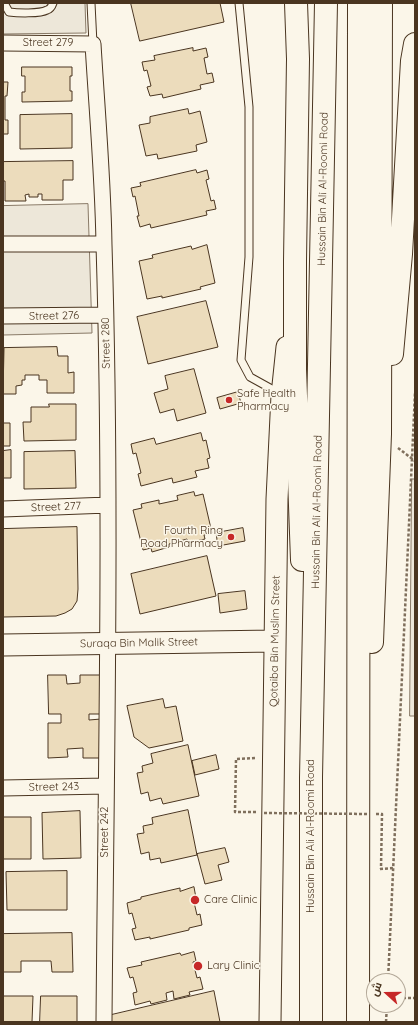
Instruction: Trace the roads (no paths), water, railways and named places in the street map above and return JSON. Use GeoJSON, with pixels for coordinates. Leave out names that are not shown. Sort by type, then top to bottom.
{"type":"FeatureCollection","features":[{"type":"Feature","properties":{"kind":"highway"},"geometry":{"type":"LineString","coordinates":[[294,3],[298,59],[295,261],[296,424],[311,777]]}},
{"type":"Feature","properties":{"kind":"highway","name":"Hussain Bin Ali Al-Roomi Road"},"geometry":{"type":"LineString","coordinates":[[311,1022],[311,777],[326,67],[326,3]]}},
{"type":"Feature","properties":{"kind":"highway"},"geometry":{"type":"LineString","coordinates":[[358,1022],[363,810],[359,3]]}},
{"type":"Feature","properties":{"kind":"highway"},"geometry":{"type":"LineString","coordinates":[[363,810],[373,638],[380,434],[380,5]]}},
{"type":"Feature","properties":{"kind":"highway"},"geometry":{"type":"LineString","coordinates":[[380,434],[395,336],[412,61],[415,44]]}},
{"type":"Feature","properties":{"kind":"street","name":"Street 279"},"geometry":{"type":"LineString","coordinates":[[3,43],[94,44]]}},
{"type":"Feature","properties":{"kind":"street","name":"Street 280"},"geometry":{"type":"LineString","coordinates":[[94,44],[104,244],[108,505],[108,643]]}},
{"type":"Feature","properties":{"kind":"street"},"geometry":{"type":"LineString","coordinates":[[3,244],[104,244]]}},
{"type":"Feature","properties":{"kind":"street","name":"Qotaiba Bin Muslim Street"},"geometry":{"type":"LineString","coordinates":[[270,1022],[277,499],[282,395],[295,261]]}},
{"type":"Feature","properties":{"kind":"street","name":"Street 276"},"geometry":{"type":"LineString","coordinates":[[3,316],[105,315]]}},
{"type":"Feature","properties":{"kind":"street","name":"Street 277"},"geometry":{"type":"LineString","coordinates":[[3,509],[108,505]]}},
{"type":"Feature","properties":{"kind":"street","name":"Suraqa Bin Malik Street"},"geometry":{"type":"LineString","coordinates":[[3,645],[274,641]]}},
{"type":"Feature","properties":{"kind":"street","name":"Street 242"},"geometry":{"type":"LineString","coordinates":[[104,1022],[108,643]]}},
{"type":"Feature","properties":{"kind":"street","name":"Street 243"},"geometry":{"type":"LineString","coordinates":[[3,788],[106,786]]}},
{"type":"Feature","properties":{"kind":"lane"},"geometry":{"type":"LineString","coordinates":[[4,3],[9,12],[18,13],[47,11],[53,3]]}},
{"type":"Feature","properties":{"kind":"lane"},"geometry":{"type":"LineString","coordinates":[[91,3],[94,44]]}},
{"type":"Feature","properties":{"kind":"lane"},"geometry":{"type":"LineString","coordinates":[[239,3],[249,108],[249,257],[241,360],[250,377],[282,395]]}},
{"type":"Feature","properties":{"kind":"place","name":"Safe Health Pharmacy"},"geometry":{"type":"Point","coordinates":[229,400]}},
{"type":"Feature","properties":{"kind":"place","name":"Fourth Ring Road Pharmacy"},"geometry":{"type":"Point","coordinates":[231,537]}},
{"type":"Feature","properties":{"kind":"place","name":"Care Clinic"},"geometry":{"type":"Point","coordinates":[195,900]}},
{"type":"Feature","properties":{"kind":"place","name":"Lary Clinic"},"geometry":{"type":"Point","coordinates":[198,966]}}]}
